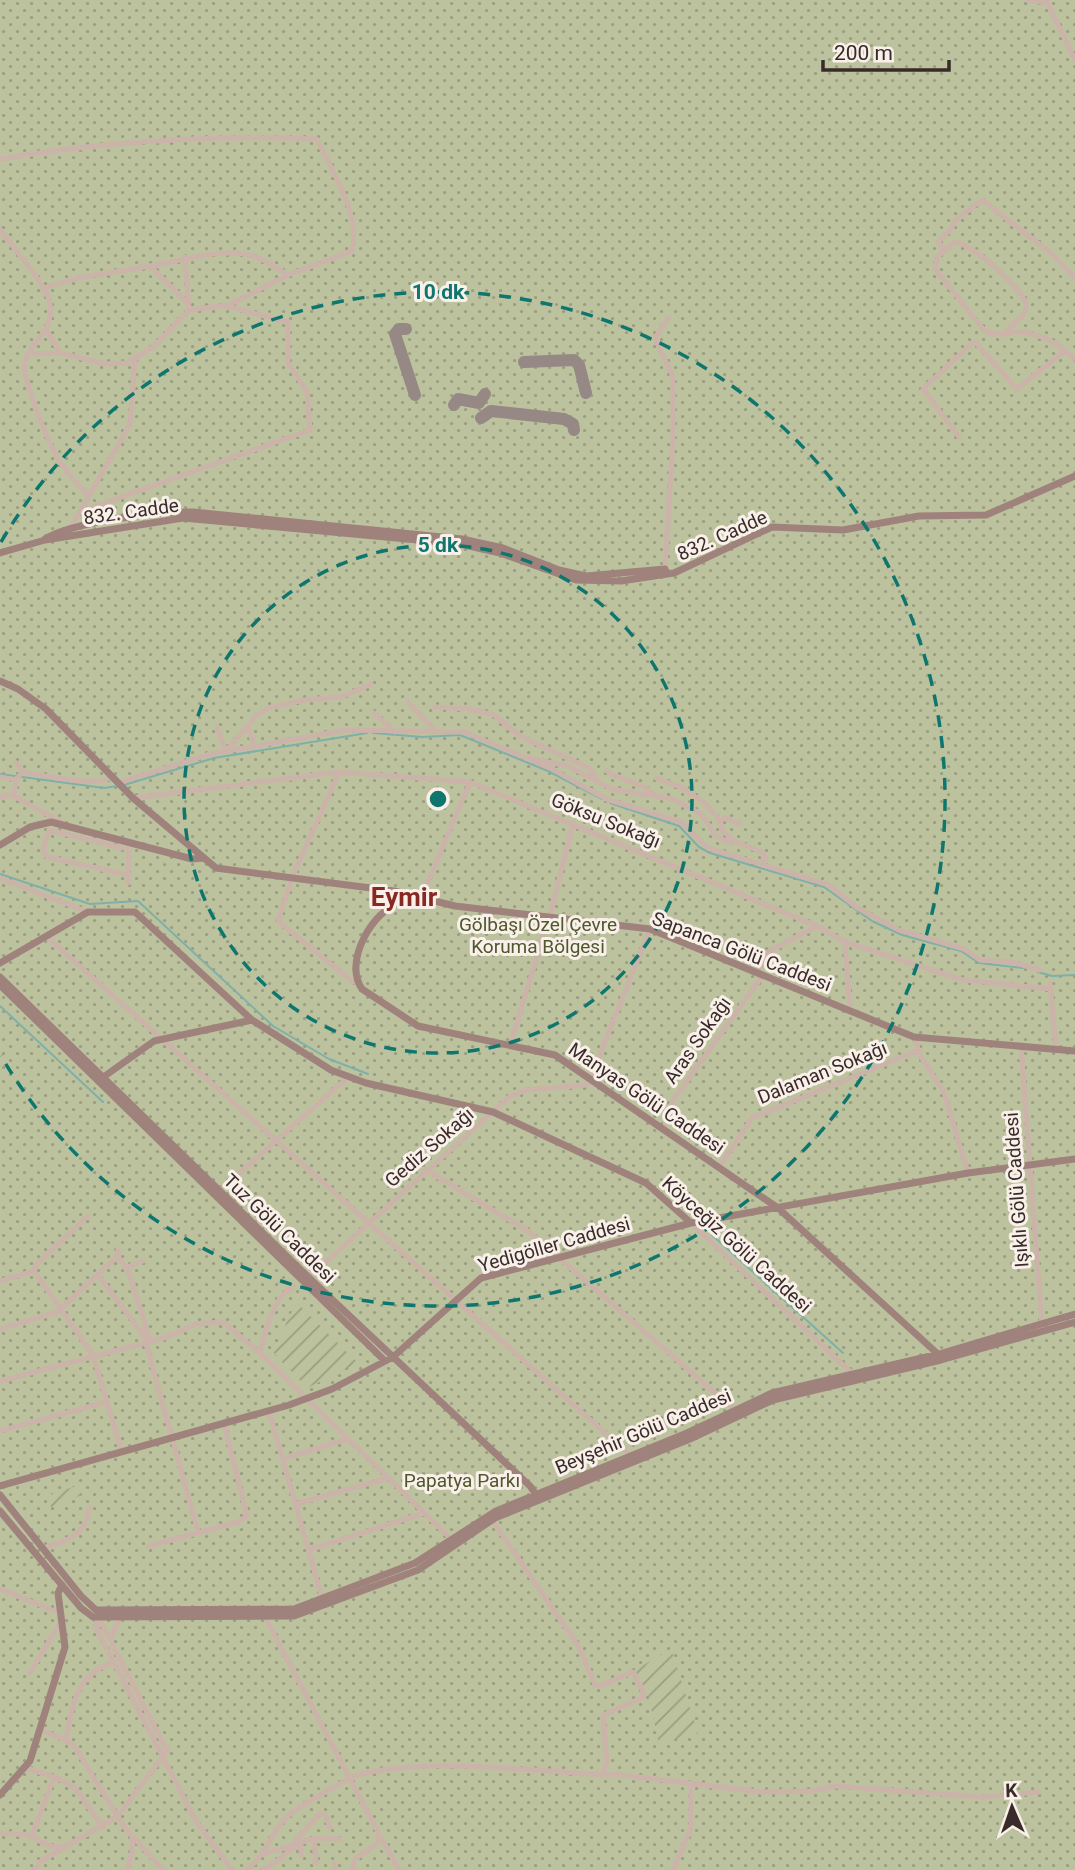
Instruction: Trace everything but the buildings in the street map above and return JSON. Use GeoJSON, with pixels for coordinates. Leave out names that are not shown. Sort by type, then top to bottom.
{"type":"FeatureCollection","features":[{"type":"Feature","properties":{"kind":"street"},"geometry":{"type":"LineString","coordinates":[[1028,0],[1047,2],[1075,60]]}},
{"type":"Feature","properties":{"kind":"street"},"geometry":{"type":"LineString","coordinates":[[0,159],[225,138],[317,139],[345,202],[354,230],[352,251],[288,275],[226,306],[189,310],[160,341],[135,360],[106,364],[61,353],[28,354]]}},
{"type":"Feature","properties":{"kind":"street"},"geometry":{"type":"LineString","coordinates":[[944,249],[938,242],[952,228],[954,221],[982,200],[1052,254],[1075,278]]}},
{"type":"Feature","properties":{"kind":"street"},"geometry":{"type":"LineString","coordinates":[[0,229],[45,288],[50,313],[46,329],[24,363],[26,376],[53,450],[67,472],[88,495]]}},
{"type":"Feature","properties":{"kind":"street"},"geometry":{"type":"LineString","coordinates":[[1004,335],[1023,316],[1026,308],[1024,300],[997,268],[965,243],[958,241],[944,249],[937,257],[935,269],[984,330],[993,335],[1004,335],[1025,333],[1046,339],[1075,359]]}},
{"type":"Feature","properties":{"kind":"street"},"geometry":{"type":"LineString","coordinates":[[45,288],[88,274],[150,266],[185,257],[246,254],[263,260],[288,275]]}},
{"type":"Feature","properties":{"kind":"street"},"geometry":{"type":"LineString","coordinates":[[185,257],[189,310]]}},
{"type":"Feature","properties":{"kind":"street"},"geometry":{"type":"LineString","coordinates":[[150,266],[187,302]]}},
{"type":"Feature","properties":{"kind":"street"},"geometry":{"type":"LineString","coordinates":[[79,512],[310,430],[307,391],[288,363],[288,322],[226,306]]}},
{"type":"Feature","properties":{"kind":"street"},"geometry":{"type":"LineString","coordinates":[[665,571],[673,439],[673,377],[655,338],[668,318]]}},
{"type":"Feature","properties":{"kind":"street"},"geometry":{"type":"LineString","coordinates":[[46,329],[61,353]]}},
{"type":"Feature","properties":{"kind":"street"},"geometry":{"type":"LineString","coordinates":[[959,436],[923,389],[970,344],[976,343],[1017,389],[1065,351]]}},
{"type":"Feature","properties":{"kind":"street"},"geometry":{"type":"LineString","coordinates":[[69,529],[132,418],[135,360]]}},
{"type":"Feature","properties":{"kind":"street","name":"832. Cadde"},"geometry":{"type":"LineString","coordinates":[[0,553],[45,540],[173,519],[393,530],[475,541],[586,576],[674,573],[772,527],[844,530],[919,516],[986,515],[1075,476]]}},
{"type":"Feature","properties":{"kind":"street","name":"832. Cadde"},"geometry":{"type":"LineString","coordinates":[[45,540],[69,529],[174,512],[255,523]]}},
{"type":"Feature","properties":{"kind":"street","name":"832. Cadde"},"geometry":{"type":"LineString","coordinates":[[640,575],[665,571]]}},
{"type":"Feature","properties":{"kind":"street"},"geometry":{"type":"LineString","coordinates":[[0,681],[18,689],[46,709],[133,798],[204,858]]}},
{"type":"Feature","properties":{"kind":"street"},"geometry":{"type":"LineString","coordinates":[[226,751],[247,726],[268,708],[304,700],[341,697],[371,684]]}},
{"type":"Feature","properties":{"kind":"street"},"geometry":{"type":"LineString","coordinates":[[408,702],[436,732]]}},
{"type":"Feature","properties":{"kind":"street"},"geometry":{"type":"LineString","coordinates":[[435,707],[494,715],[520,736],[589,768],[598,781]]}},
{"type":"Feature","properties":{"kind":"street"},"geometry":{"type":"LineString","coordinates":[[374,713],[395,732]]}},
{"type":"Feature","properties":{"kind":"street"},"geometry":{"type":"LineString","coordinates":[[247,726],[255,747]]}},
{"type":"Feature","properties":{"kind":"street"},"geometry":{"type":"LineString","coordinates":[[217,728],[226,751]]}},
{"type":"Feature","properties":{"kind":"street"},"geometry":{"type":"LineString","coordinates":[[0,777],[115,780],[226,751],[356,729],[472,734],[551,769],[606,799],[681,822],[708,848],[829,885],[856,907],[908,934],[964,949],[980,960],[1022,964],[1040,970]]}},
{"type":"Feature","properties":{"kind":"street"},"geometry":{"type":"LineString","coordinates":[[518,756],[568,766],[612,789],[653,794],[693,809],[716,836],[730,843],[734,841]]}},
{"type":"Feature","properties":{"kind":"street"},"geometry":{"type":"LineString","coordinates":[[14,797],[19,776],[16,762]]}},
{"type":"Feature","properties":{"kind":"street"},"geometry":{"type":"LineString","coordinates":[[607,771],[615,777],[638,783],[653,794]]}},
{"type":"Feature","properties":{"kind":"street"},"geometry":{"type":"LineString","coordinates":[[339,772],[292,878],[279,924],[353,982]]}},
{"type":"Feature","properties":{"kind":"street","name":"Göksu Sokağı"},"geometry":{"type":"LineString","coordinates":[[133,798],[339,772],[470,782],[817,926],[845,942],[963,981],[1051,986],[1056,1049]]}},
{"type":"Feature","properties":{"kind":"street"},"geometry":{"type":"LineString","coordinates":[[656,778],[698,798],[714,812],[723,831],[734,841],[762,852],[766,858],[762,863]]}},
{"type":"Feature","properties":{"kind":"street"},"geometry":{"type":"LineString","coordinates":[[394,891],[398,894],[399,902],[421,898],[470,782]]}},
{"type":"Feature","properties":{"kind":"street"},"geometry":{"type":"LineString","coordinates":[[0,797],[14,797],[67,824]]}},
{"type":"Feature","properties":{"kind":"street"},"geometry":{"type":"LineString","coordinates":[[719,823],[725,817],[738,824]]}},
{"type":"Feature","properties":{"kind":"street"},"geometry":{"type":"LineString","coordinates":[[510,1045],[573,823]]}},
{"type":"Feature","properties":{"kind":"street","name":"Sapanca Gölü Caddesi"},"geometry":{"type":"LineString","coordinates":[[0,845],[37,824],[67,824],[88,835],[126,846],[192,859],[204,858],[216,868],[394,891],[455,906],[650,929],[914,1037],[1075,1051]]}},
{"type":"Feature","properties":{"kind":"street"},"geometry":{"type":"LineString","coordinates":[[88,835],[48,830],[43,851],[47,857],[124,874]]}},
{"type":"Feature","properties":{"kind":"street"},"geometry":{"type":"LineString","coordinates":[[126,846],[128,883]]}},
{"type":"Feature","properties":{"kind":"street"},"geometry":{"type":"LineString","coordinates":[[0,878],[88,912]]}},
{"type":"Feature","properties":{"kind":"street","name":"Manyas Gölü Caddesi"},"geometry":{"type":"LineString","coordinates":[[399,902],[375,920],[357,953],[360,987],[418,1026],[553,1054],[665,1128],[778,1208],[940,1357]]}},
{"type":"Feature","properties":{"kind":"street"},"geometry":{"type":"LineString","coordinates":[[0,963],[88,912]]}},
{"type":"Feature","properties":{"kind":"street","name":"Köyceğiz Gölü Caddesi"},"geometry":{"type":"LineString","coordinates":[[88,912],[135,912],[252,1020],[286,1044],[347,1078],[493,1112],[646,1183],[856,1377]]}},
{"type":"Feature","properties":{"kind":"street","name":"Aras Sokağı"},"geometry":{"type":"LineString","coordinates":[[665,1128],[672,1102],[760,974],[768,952],[817,926]]}},
{"type":"Feature","properties":{"kind":"street"},"geometry":{"type":"LineString","coordinates":[[592,1081],[650,929]]}},
{"type":"Feature","properties":{"kind":"street"},"geometry":{"type":"LineString","coordinates":[[47,937],[631,1456]]}},
{"type":"Feature","properties":{"kind":"street"},"geometry":{"type":"LineString","coordinates":[[845,942],[850,1011]]}},
{"type":"Feature","properties":{"kind":"street","name":"Tuz Gölü Caddesi"},"geometry":{"type":"LineString","coordinates":[[0,976],[306,1280],[393,1357],[537,1497]]}},
{"type":"Feature","properties":{"kind":"street","name":"Tuz Gölü Caddesi"},"geometry":{"type":"LineString","coordinates":[[0,985],[102,1078],[219,1191],[385,1361]]}},
{"type":"Feature","properties":{"kind":"street"},"geometry":{"type":"LineString","coordinates":[[102,1078],[149,1044],[252,1020]]}},
{"type":"Feature","properties":{"kind":"street"},"geometry":{"type":"LineString","coordinates":[[914,1037],[944,1092],[968,1173]]}},
{"type":"Feature","properties":{"kind":"street","name":"Işıklı Gölü Caddesi"},"geometry":{"type":"LineString","coordinates":[[1021,1046],[1043,1327]]}},
{"type":"Feature","properties":{"kind":"street","name":"Dalaman Sokağı"},"geometry":{"type":"LineString","coordinates":[[720,1166],[752,1118],[919,1050]]}},
{"type":"Feature","properties":{"kind":"street"},"geometry":{"type":"LineString","coordinates":[[219,1191],[347,1078]]}},
{"type":"Feature","properties":{"kind":"street","name":"Gediz Sokağı"},"geometry":{"type":"LineString","coordinates":[[306,1280],[509,1097],[526,1090],[592,1081]]}},
{"type":"Feature","properties":{"kind":"street","name":"Yedigöller Caddesi"},"geometry":{"type":"LineString","coordinates":[[0,1486],[306,1399],[393,1357],[481,1278],[691,1223],[968,1173],[1075,1159]]}},
{"type":"Feature","properties":{"kind":"street"},"geometry":{"type":"LineString","coordinates":[[426,1170],[526,1229],[735,1410]]}},
{"type":"Feature","properties":{"kind":"street"},"geometry":{"type":"LineString","coordinates":[[34,1271],[36,1265],[88,1216]]}},
{"type":"Feature","properties":{"kind":"street"},"geometry":{"type":"LineString","coordinates":[[118,1249],[118,1256],[127,1268],[148,1342],[198,1532]]}},
{"type":"Feature","properties":{"kind":"street"},"geometry":{"type":"LineString","coordinates":[[0,1329],[61,1309],[118,1256]]}},
{"type":"Feature","properties":{"kind":"street"},"geometry":{"type":"LineString","coordinates":[[127,1268],[143,1261]]}},
{"type":"Feature","properties":{"kind":"street"},"geometry":{"type":"LineString","coordinates":[[0,1281],[34,1271]]}},
{"type":"Feature","properties":{"kind":"street"},"geometry":{"type":"LineString","coordinates":[[34,1271],[93,1355],[122,1452]]}},
{"type":"Feature","properties":{"kind":"street"},"geometry":{"type":"LineString","coordinates":[[98,1275],[148,1342]]}},
{"type":"Feature","properties":{"kind":"street"},"geometry":{"type":"LineString","coordinates":[[260,1353],[279,1301],[286,1290],[294,1287]]}},
{"type":"Feature","properties":{"kind":"street","name":"Beyşehir Gölü Caddesi"},"geometry":{"type":"LineString","coordinates":[[96,1617],[284,1614],[415,1563],[453,1542],[496,1511],[537,1497],[772,1393],[940,1357],[1043,1327],[1075,1314]]}},
{"type":"Feature","properties":{"kind":"street"},"geometry":{"type":"LineString","coordinates":[[0,1381],[148,1342],[196,1324],[223,1322],[260,1353],[453,1542]]}},
{"type":"Feature","properties":{"kind":"street"},"geometry":{"type":"LineString","coordinates":[[1043,1327],[1075,1322]]}},
{"type":"Feature","properties":{"kind":"street"},"geometry":{"type":"LineString","coordinates":[[284,1614],[418,1570],[453,1542],[537,1497],[690,1439],[773,1400],[856,1377]]}},
{"type":"Feature","properties":{"kind":"street"},"geometry":{"type":"LineString","coordinates":[[0,1431],[106,1402]]}},
{"type":"Feature","properties":{"kind":"street"},"geometry":{"type":"LineString","coordinates":[[269,1410],[322,1598]]}},
{"type":"Feature","properties":{"kind":"street"},"geometry":{"type":"LineString","coordinates":[[149,1546],[238,1522],[247,1516],[224,1423]]}},
{"type":"Feature","properties":{"kind":"street"},"geometry":{"type":"LineString","coordinates":[[282,1459],[347,1439]]}},
{"type":"Feature","properties":{"kind":"street"},"geometry":{"type":"LineString","coordinates":[[296,1504],[387,1478]]}},
{"type":"Feature","properties":{"kind":"street"},"geometry":{"type":"LineString","coordinates":[[0,1495],[43,1548],[71,1590],[102,1624],[117,1661]]}},
{"type":"Feature","properties":{"kind":"street"},"geometry":{"type":"LineString","coordinates":[[43,1548],[76,1537],[83,1527],[89,1508]]}},
{"type":"Feature","properties":{"kind":"street"},"geometry":{"type":"LineString","coordinates":[[0,1511],[60,1575],[62,1585],[58,1593],[65,1647],[26,1768],[0,1795]]}},
{"type":"Feature","properties":{"kind":"street"},"geometry":{"type":"LineString","coordinates":[[309,1550],[424,1513]]}},
{"type":"Feature","properties":{"kind":"street"},"geometry":{"type":"LineString","coordinates":[[492,1520],[579,1647],[594,1685],[600,1686],[632,1672],[645,1693],[642,1698],[603,1715],[607,1762],[603,1775]]}},
{"type":"Feature","properties":{"kind":"street"},"geometry":{"type":"LineString","coordinates":[[62,1585],[71,1590]]}},
{"type":"Feature","properties":{"kind":"street"},"geometry":{"type":"LineString","coordinates":[[0,1589],[62,1616]]}},
{"type":"Feature","properties":{"kind":"street"},"geometry":{"type":"LineString","coordinates":[[96,1617],[119,1619],[265,1614],[399,1870]]}},
{"type":"Feature","properties":{"kind":"street"},"geometry":{"type":"LineString","coordinates":[[30,1673],[62,1616]]}},
{"type":"Feature","properties":{"kind":"street"},"geometry":{"type":"LineString","coordinates":[[96,1617],[95,1626],[117,1661],[201,1830],[232,1870]]}},
{"type":"Feature","properties":{"kind":"street"},"geometry":{"type":"LineString","coordinates":[[110,1640],[119,1619]]}},
{"type":"Feature","properties":{"kind":"street"},"geometry":{"type":"LineString","coordinates":[[66,1739],[84,1679],[96,1669],[117,1661]]}},
{"type":"Feature","properties":{"kind":"street"},"geometry":{"type":"LineString","coordinates":[[40,1729],[73,1744],[118,1816],[163,1870]]}},
{"type":"Feature","properties":{"kind":"street"},"geometry":{"type":"LineString","coordinates":[[41,1861],[118,1816],[163,1757]]}},
{"type":"Feature","properties":{"kind":"street"},"geometry":{"type":"LineString","coordinates":[[247,1870],[260,1857],[291,1813],[359,1774],[413,1767],[522,1769],[691,1783],[761,1792],[811,1791],[836,1786],[982,1797],[1039,1792]]}},
{"type":"Feature","properties":{"kind":"street"},"geometry":{"type":"LineString","coordinates":[[26,1768],[54,1777],[75,1788],[103,1827]]}},
{"type":"Feature","properties":{"kind":"street"},"geometry":{"type":"LineString","coordinates":[[32,1836],[54,1777]]}},
{"type":"Feature","properties":{"kind":"street"},"geometry":{"type":"LineString","coordinates":[[673,1870],[691,1828],[691,1783]]}},
{"type":"Feature","properties":{"kind":"street"},"geometry":{"type":"LineString","coordinates":[[262,1870],[291,1846],[320,1813],[324,1815],[330,1828]]}},
{"type":"Feature","properties":{"kind":"street"},"geometry":{"type":"LineString","coordinates":[[352,1870],[355,1859],[378,1843],[377,1827]]}},
{"type":"Feature","properties":{"kind":"street"},"geometry":{"type":"LineString","coordinates":[[0,1833],[32,1836],[45,1844],[64,1847]]}},
{"type":"Feature","properties":{"kind":"street"},"geometry":{"type":"LineString","coordinates":[[127,1870],[132,1852],[132,1835]]}},
{"type":"Feature","properties":{"kind":"street"},"geometry":{"type":"LineString","coordinates":[[260,1857],[314,1838],[340,1839]]}},
{"type":"Feature","properties":{"kind":"street"},"geometry":{"type":"LineString","coordinates":[[314,1838],[316,1863]]}},
{"type":"Feature","properties":{"kind":"street"},"geometry":{"type":"LineString","coordinates":[[34,1870],[47,1852],[45,1844]]}},
{"type":"Feature","properties":{"kind":"street"},"geometry":{"type":"LineString","coordinates":[[291,1846],[301,1848],[300,1855]]}},
{"type":"Feature","properties":{"kind":"green space","name":"Gölbaşı Özel Çevre Koruma Bölgesi"},"geometry":{"type":"Polygon","coordinates":[[[0,0],[1075,0],[1075,1870],[0,1870],[0,0]]]}},
{"type":"Feature","properties":{"kind":"green space"},"geometry":{"type":"Polygon","coordinates":[[[296,1302],[358,1363],[307,1388],[273,1352],[296,1302]]]}},
{"type":"Feature","properties":{"kind":"green space"},"geometry":{"type":"Polygon","coordinates":[[[79,1485],[82,1495],[51,1507],[47,1496],[79,1485]]]}},
{"type":"Feature","properties":{"kind":"green space"},"geometry":{"type":"Polygon","coordinates":[[[671,1649],[698,1733],[659,1744],[648,1694],[635,1670],[671,1649]]]}},
{"type":"Feature","properties":{"kind":"waterway"},"geometry":{"type":"LineString","coordinates":[[124,785],[214,758],[367,733]]}},
{"type":"Feature","properties":{"kind":"waterway"},"geometry":{"type":"LineString","coordinates":[[373,733],[422,737],[460,735],[548,771],[602,799]]}},
{"type":"Feature","properties":{"kind":"waterway"},"geometry":{"type":"LineString","coordinates":[[0,774],[104,788],[118,786]]}},
{"type":"Feature","properties":{"kind":"waterway"},"geometry":{"type":"LineString","coordinates":[[610,803],[679,826],[699,847],[710,853],[824,887],[872,921],[902,935],[961,951],[979,963],[1023,968]]}},
{"type":"Feature","properties":{"kind":"waterway"},"geometry":{"type":"LineString","coordinates":[[0,874],[90,904],[138,901],[273,1026],[329,1059],[368,1074]]}},
{"type":"Feature","properties":{"kind":"waterway"},"geometry":{"type":"LineString","coordinates":[[1038,972],[1052,976],[1075,975]]}},
{"type":"Feature","properties":{"kind":"waterway"},"geometry":{"type":"LineString","coordinates":[[0,1006],[103,1102]]}},
{"type":"Feature","properties":{"kind":"waterway"},"geometry":{"type":"LineString","coordinates":[[712,1226],[712,1235],[843,1353]]}},
{"type":"Feature","properties":{"kind":"taxiway"},"geometry":{"type":"LineString","coordinates":[[406,329],[399,329],[395,334],[415,395]]}},
{"type":"Feature","properties":{"kind":"taxiway"},"geometry":{"type":"LineString","coordinates":[[524,362],[574,360],[579,365],[586,393]]}},
{"type":"Feature","properties":{"kind":"taxiway"},"geometry":{"type":"LineString","coordinates":[[454,405],[458,399],[479,403],[485,394]]}},
{"type":"Feature","properties":{"kind":"taxiway"},"geometry":{"type":"LineString","coordinates":[[481,418],[491,411],[564,419],[573,424],[574,430]]}},
{"type":"Feature","properties":{"kind":"district","name":"Eymir"},"geometry":{"type":"Point","coordinates":[404,897]}},
{"type":"Feature","properties":{"kind":"park label","name":"Papatya Parkı"},"geometry":{"type":"Point","coordinates":[462,1480]}}]}
